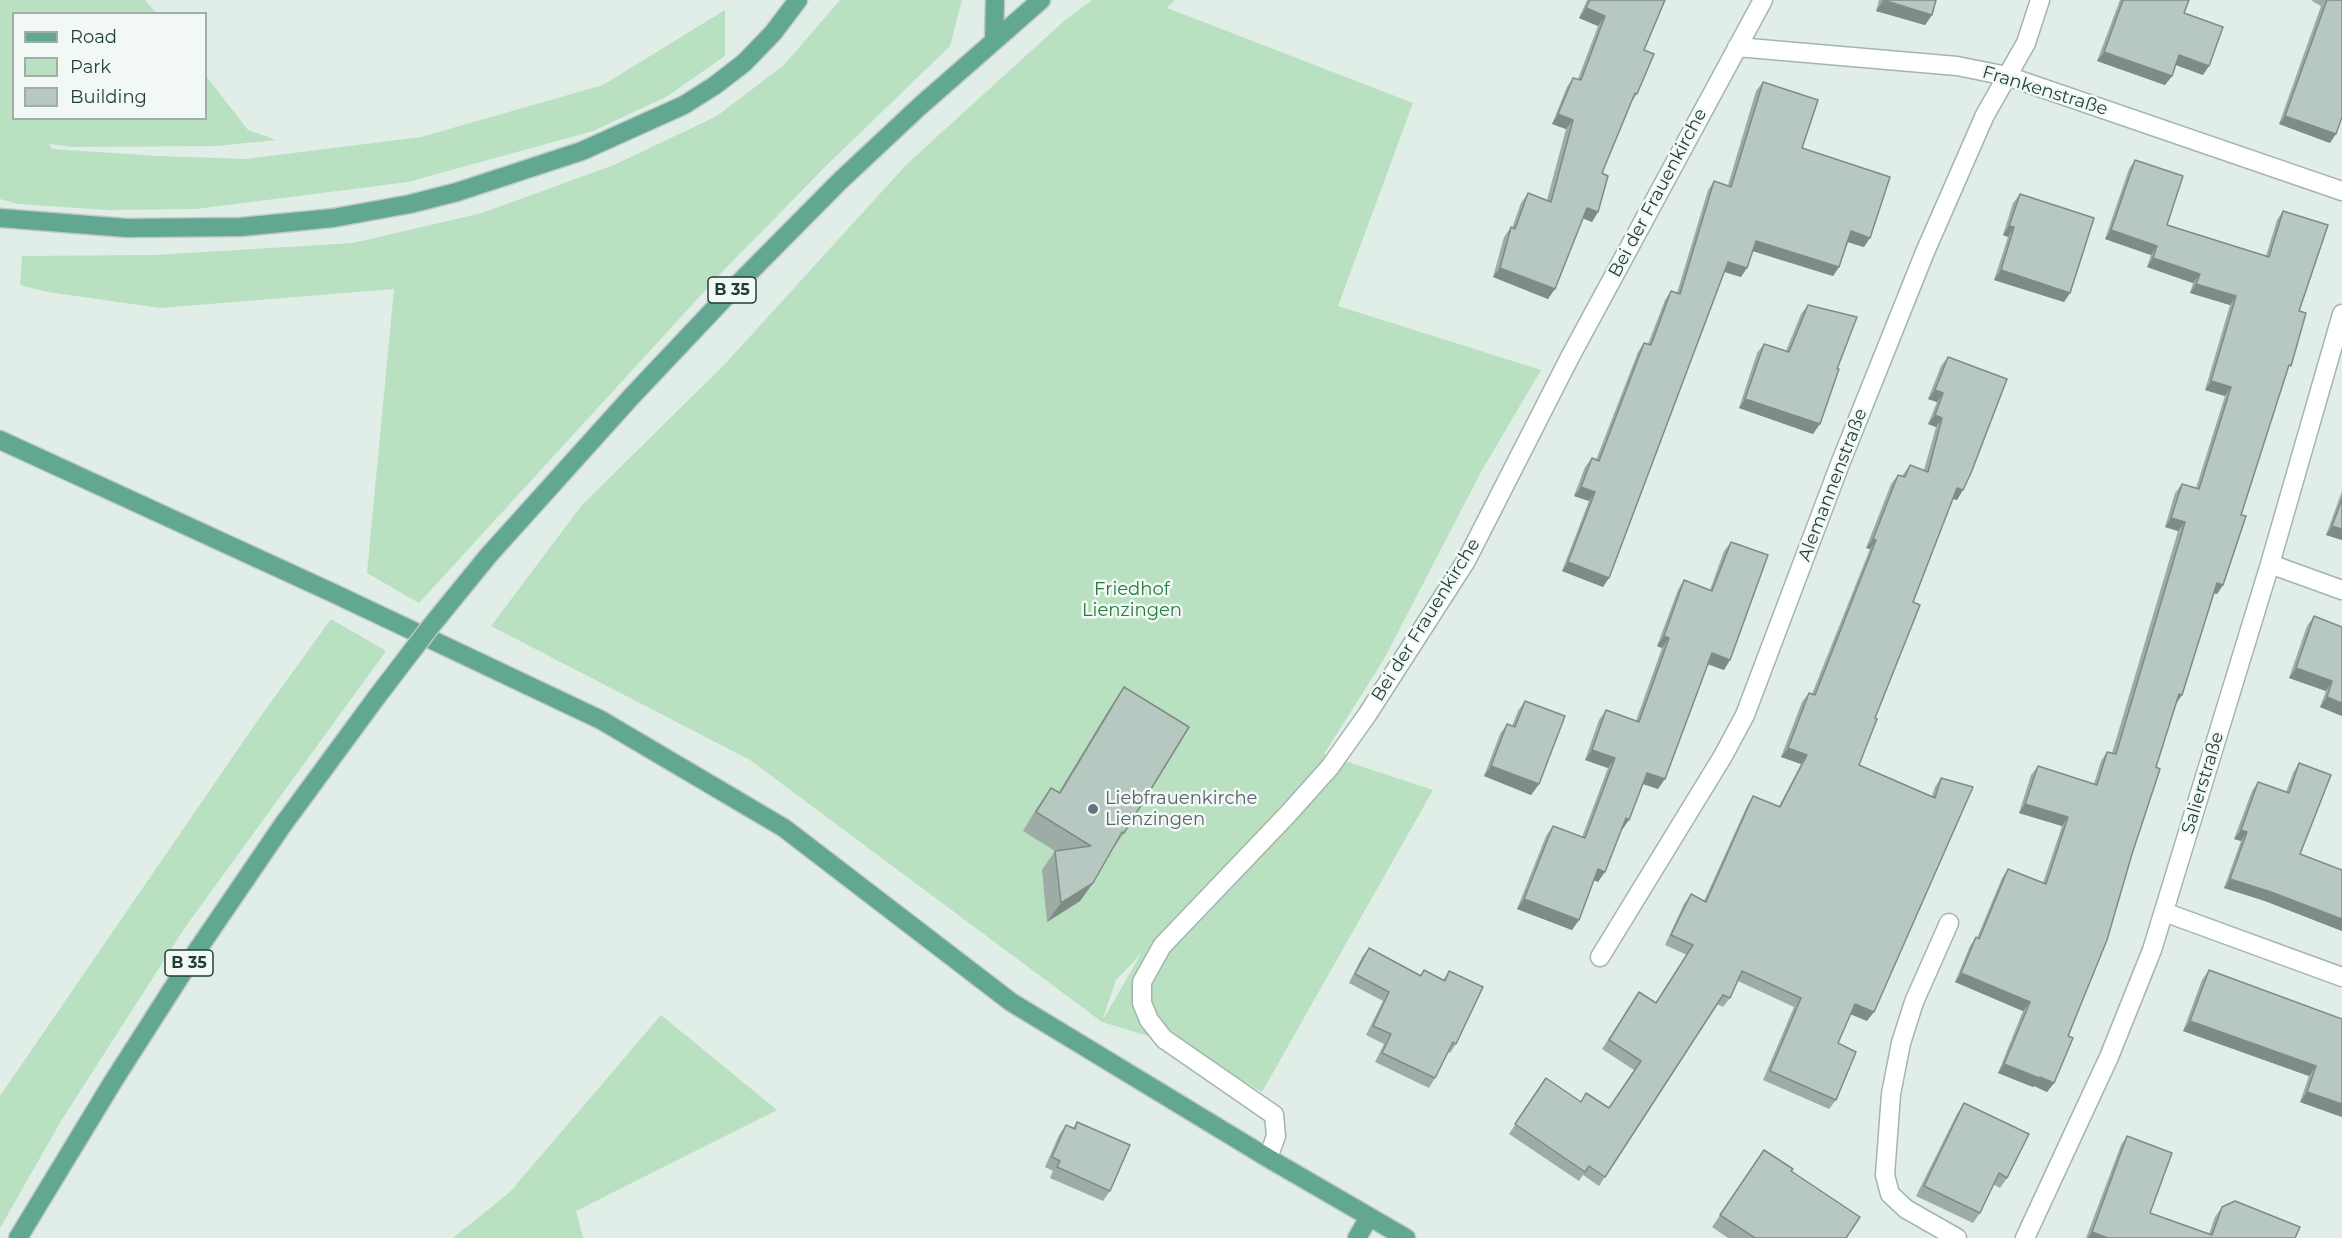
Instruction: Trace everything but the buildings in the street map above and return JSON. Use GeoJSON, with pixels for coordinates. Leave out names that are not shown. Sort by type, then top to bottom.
{"type":"FeatureCollection","features":[{"type":"Feature","properties":{"kind":"main road"},"geometry":{"type":"LineString","coordinates":[[0,218],[127,228],[240,227],[333,218],[410,204],[458,192],[582,152],[684,105],[744,63],[773,33],[798,0]]}},
{"type":"Feature","properties":{"kind":"main road"},"geometry":{"type":"LineString","coordinates":[[994,41],[996,0]]}},
{"type":"Feature","properties":{"kind":"main road","name":"B 35"},"geometry":{"type":"LineString","coordinates":[[18,1238],[114,1080],[194,955],[282,826],[376,698],[488,556],[624,404],[840,181],[919,107],[1041,0]]}},
{"type":"Feature","properties":{"kind":"main road"},"geometry":{"type":"LineString","coordinates":[[0,440],[333,593],[601,720],[784,828],[1011,1002],[1268,1158],[1406,1238]]}},
{"type":"Feature","properties":{"kind":"main road"},"geometry":{"type":"LineString","coordinates":[[1357,1238],[1369,1217]]}},
{"type":"Feature","properties":{"kind":"street","name":"Bei der Frauenkirche"},"geometry":{"type":"LineString","coordinates":[[1268,1158],[1276,1136],[1275,1115],[1164,1039],[1149,1020],[1142,1003],[1142,982],[1145,974],[1162,946],[1330,767],[1367,715],[1466,561],[1570,357],[1763,0]]}},
{"type":"Feature","properties":{"kind":"street","name":"Alemannenstraße"},"geometry":{"type":"LineString","coordinates":[[1600,957],[1723,756],[1744,715],[1840,464],[1925,252],[1985,115],[2026,43],[2040,0]]}},
{"type":"Feature","properties":{"kind":"street","name":"Frankenstraße"},"geometry":{"type":"LineString","coordinates":[[1737,47],[1957,66],[2007,76],[2342,190]]}},
{"type":"Feature","properties":{"kind":"street","name":"Salierstraße"},"geometry":{"type":"LineString","coordinates":[[2025,1238],[2109,1057],[2152,950],[2270,564],[2342,314]]}},
{"type":"Feature","properties":{"kind":"street"},"geometry":{"type":"LineString","coordinates":[[2270,564],[2342,591]]}},
{"type":"Feature","properties":{"kind":"street"},"geometry":{"type":"LineString","coordinates":[[2164,912],[2342,977]]}},
{"type":"Feature","properties":{"kind":"street"},"geometry":{"type":"LineString","coordinates":[[1949,923],[1914,1002],[1901,1043],[1891,1094],[1885,1175],[1890,1194],[1906,1209],[1957,1238]]}},
{"type":"Feature","properties":{"kind":"green space"},"geometry":{"type":"Polygon","coordinates":[[[0,0],[145,0],[155,12],[12,12],[12,120],[207,120],[207,77],[248,130],[276,140],[216,146],[73,147],[49,144],[52,149],[246,159],[421,137],[603,85],[725,10],[725,56],[666,97],[593,131],[408,182],[196,209],[108,210],[18,204],[0,199],[0,0]]]}},
{"type":"Feature","properties":{"kind":"green space"},"geometry":{"type":"Polygon","coordinates":[[[840,0],[962,0],[950,46],[827,165],[724,270],[419,603],[367,573],[394,289],[160,308],[48,292],[20,285],[22,256],[155,255],[353,243],[482,213],[614,165],[717,116],[784,65],[840,0]]]}},
{"type":"Feature","properties":{"kind":"green space","name":"Friedhof Lienzingen"},"geometry":{"type":"Polygon","coordinates":[[[1092,0],[1175,0],[1167,8],[1413,103],[1338,306],[1541,370],[1481,472],[1384,659],[1324,754],[1433,790],[1262,1092],[1191,1049],[1102,1022],[750,760],[491,626],[582,505],[725,364],[907,164],[1064,21],[1092,0]],[[1141,954],[1116,980],[1104,1018],[1141,954]]]}},
{"type":"Feature","properties":{"kind":"green space"},"geometry":{"type":"Polygon","coordinates":[[[331,619],[386,651],[186,926],[61,1121],[0,1228],[0,1096],[258,720],[331,619]]]}},
{"type":"Feature","properties":{"kind":"green space"},"geometry":{"type":"Polygon","coordinates":[[[661,1015],[777,1110],[576,1211],[583,1238],[453,1238],[510,1192],[661,1015]]]}},
{"type":"Feature","properties":{"kind":"place","name":"Liebfrauenkirche Lienzingen"},"geometry":{"type":"Point","coordinates":[1093,809]}}]}
